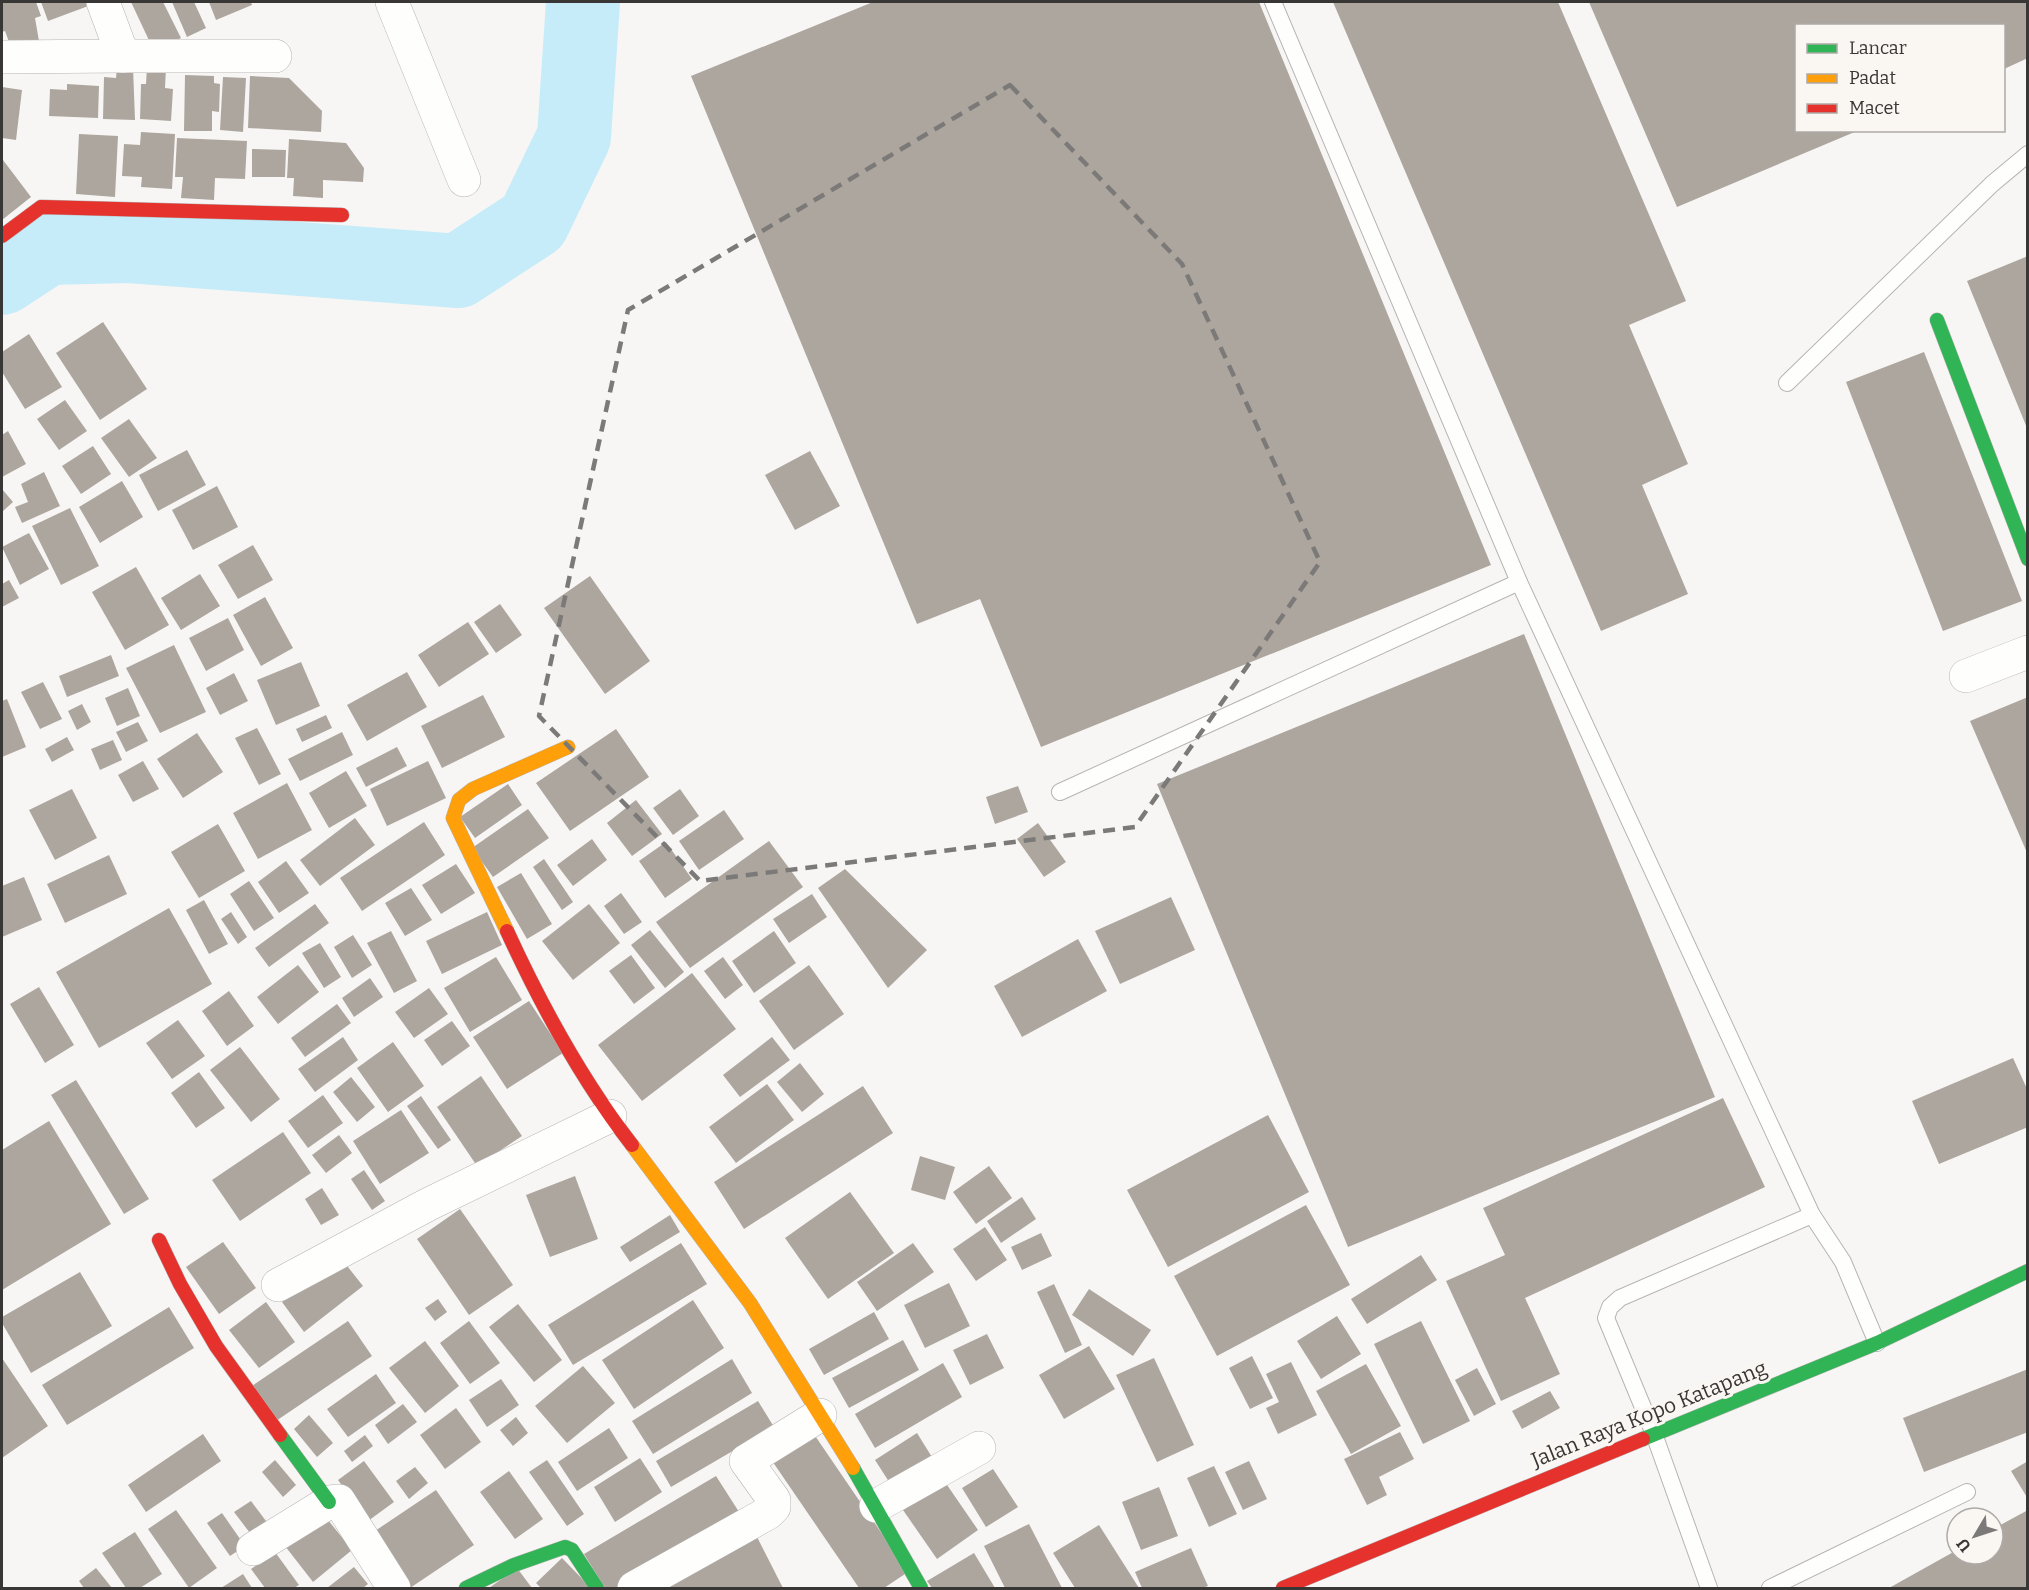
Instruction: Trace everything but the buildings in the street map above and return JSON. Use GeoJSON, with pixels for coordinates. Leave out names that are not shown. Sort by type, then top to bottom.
{"type":"FeatureCollection","features":[{"type":"Feature","properties":{"kind":"street"},"geometry":{"type":"LineString","coordinates":[[103,2],[123,56]]}},
{"type":"Feature","properties":{"kind":"street"},"geometry":{"type":"LineString","coordinates":[[392,2],[464,180]]}},
{"type":"Feature","properties":{"kind":"street"},"geometry":{"type":"LineString","coordinates":[[2,57],[274,56]]}},
{"type":"Feature","properties":{"kind":"street"},"geometry":{"type":"LineString","coordinates":[[2,236],[41,207],[342,215]]}},
{"type":"Feature","properties":{"kind":"street"},"geometry":{"type":"LineString","coordinates":[[1937,320],[2028,560]]}},
{"type":"Feature","properties":{"kind":"street"},"geometry":{"type":"LineString","coordinates":[[1966,676],[2028,652]]}},
{"type":"Feature","properties":{"kind":"street"},"geometry":{"type":"LineString","coordinates":[[568,747],[473,789],[459,800],[453,818],[526,972],[610,1116],[698,1230],[750,1304],[876,1506],[921,1588]]}},
{"type":"Feature","properties":{"kind":"street"},"geometry":{"type":"LineString","coordinates":[[278,1285],[429,1204],[610,1116]]}},
{"type":"Feature","properties":{"kind":"street"},"geometry":{"type":"LineString","coordinates":[[159,1240],[180,1284],[216,1346],[329,1502]]}},
{"type":"Feature","properties":{"kind":"street","name":"Jalan Raya Kopo Katapang"},"geometry":{"type":"LineString","coordinates":[[1282,1588],[1877,1343],[2028,1271]]}},
{"type":"Feature","properties":{"kind":"street"},"geometry":{"type":"LineString","coordinates":[[634,1588],[768,1513],[774,1507],[774,1500],[746,1461],[820,1415]]}},
{"type":"Feature","properties":{"kind":"street"},"geometry":{"type":"LineString","coordinates":[[876,1506],[979,1448]]}},
{"type":"Feature","properties":{"kind":"street"},"geometry":{"type":"LineString","coordinates":[[253,1549],[329,1502],[339,1501],[394,1588]]}},
{"type":"Feature","properties":{"kind":"street"},"geometry":{"type":"LineString","coordinates":[[466,1588],[514,1565],[565,1547],[572,1550],[597,1588]]}},
{"type":"Feature","properties":{"kind":"lane"},"geometry":{"type":"LineString","coordinates":[[1273,2],[1519,582],[1812,1215],[1842,1262],[1877,1343]]}},
{"type":"Feature","properties":{"kind":"lane"},"geometry":{"type":"LineString","coordinates":[[1787,383],[1992,184],[2028,154]]}},
{"type":"Feature","properties":{"kind":"lane"},"geometry":{"type":"LineString","coordinates":[[1060,792],[1519,582]]}},
{"type":"Feature","properties":{"kind":"lane"},"geometry":{"type":"LineString","coordinates":[[1708,1588],[1654,1434],[1606,1318],[1610,1307],[1620,1298],[1812,1215]]}},
{"type":"Feature","properties":{"kind":"lane"},"geometry":{"type":"LineString","coordinates":[[1770,1588],[1966,1492]]}},
{"type":"Feature","properties":{"kind":"highlighted area"},"geometry":{"type":"Polygon","coordinates":[[[1010,85],[1182,264],[1320,562],[1135,827],[700,881],[539,716],[628,310],[1010,85]]]}},
{"type":"Feature","properties":{"kind":"waterway"},"geometry":{"type":"LineString","coordinates":[[2,278],[48,248],[129,246],[458,271],[533,222],[574,137],[583,2]]}},
{"type":"Feature","properties":{"kind":"traffic: fast"},"geometry":{"type":"LineString","coordinates":[[1937,320],[2028,559]]}},
{"type":"Feature","properties":{"kind":"traffic: fast"},"geometry":{"type":"LineString","coordinates":[[1643,1439],[1877,1343],[2028,1271]]}},
{"type":"Feature","properties":{"kind":"traffic: fast"},"geometry":{"type":"LineString","coordinates":[[280,1435],[329,1502]]}},
{"type":"Feature","properties":{"kind":"traffic: fast"},"geometry":{"type":"LineString","coordinates":[[853,1468],[921,1588]]}},
{"type":"Feature","properties":{"kind":"traffic: fast"},"geometry":{"type":"LineString","coordinates":[[466,1588],[514,1565],[565,1547],[572,1550],[597,1588]]}},
{"type":"Feature","properties":{"kind":"traffic: slow"},"geometry":{"type":"LineString","coordinates":[[507,931],[453,818],[459,800],[473,789],[568,747]]}},
{"type":"Feature","properties":{"kind":"traffic: slow"},"geometry":{"type":"LineString","coordinates":[[632,1145],[750,1303],[853,1468]]}},
{"type":"Feature","properties":{"kind":"traffic: jam"},"geometry":{"type":"LineString","coordinates":[[2,236],[41,207],[342,215]]}},
{"type":"Feature","properties":{"kind":"traffic: jam"},"geometry":{"type":"LineString","coordinates":[[507,931],[564,1042],[597,1096],[632,1145]]}},
{"type":"Feature","properties":{"kind":"traffic: jam"},"geometry":{"type":"LineString","coordinates":[[159,1240],[180,1284],[216,1346],[280,1435]]}},
{"type":"Feature","properties":{"kind":"traffic: jam"},"geometry":{"type":"LineString","coordinates":[[1283,1588],[1643,1439]]}}]}
